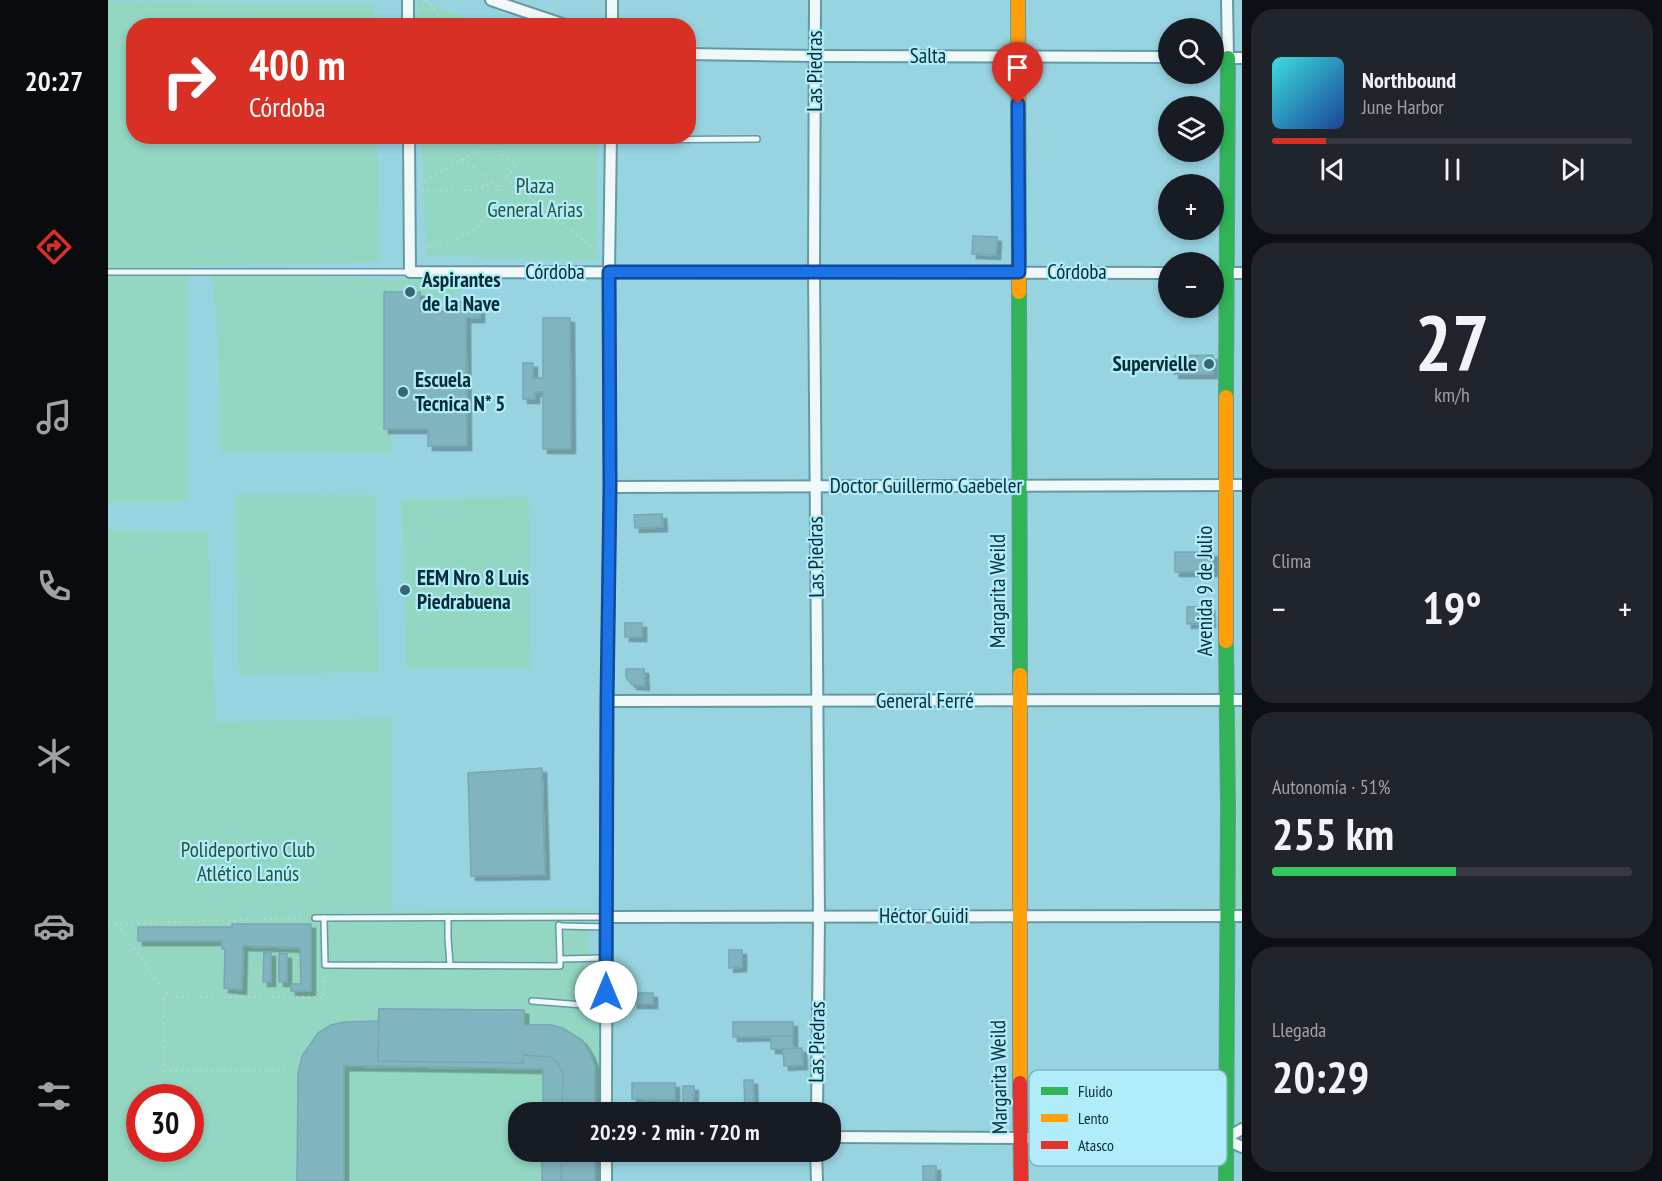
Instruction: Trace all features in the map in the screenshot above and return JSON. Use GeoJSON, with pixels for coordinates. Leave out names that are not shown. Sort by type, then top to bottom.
{"type":"FeatureCollection","features":[{"type":"Feature","properties":{"kind":"street"},"geometry":{"type":"LineString","coordinates":[[408,0],[408,18]]}},
{"type":"Feature","properties":{"kind":"street"},"geometry":{"type":"LineString","coordinates":[[491,0],[544,18]]}},
{"type":"Feature","properties":{"kind":"street"},"geometry":{"type":"LineString","coordinates":[[612,0],[612,18]]}},
{"type":"Feature","properties":{"kind":"street","name":"Las Piedras"},"geometry":{"type":"LineString","coordinates":[[816,0],[814,272],[819,917],[817,1102]]}},
{"type":"Feature","properties":{"kind":"street","name":"Margarita Weild"},"geometry":{"type":"LineString","coordinates":[[1018,0],[1021,1181]]}},
{"type":"Feature","properties":{"kind":"street","name":"Avenida 9 de Julio"},"geometry":{"type":"LineString","coordinates":[[1221,252],[1235,58],[1227,0]]}},
{"type":"Feature","properties":{"kind":"street","name":"Salta"},"geometry":{"type":"LineString","coordinates":[[696,54],[1158,57]]}},
{"type":"Feature","properties":{"kind":"street"},"geometry":{"type":"LineString","coordinates":[[409,144],[410,272]]}},
{"type":"Feature","properties":{"kind":"street"},"geometry":{"type":"LineString","coordinates":[[606,1102],[611,144]]}},
{"type":"Feature","properties":{"kind":"street","name":"Córdoba"},"geometry":{"type":"LineString","coordinates":[[410,272],[609,266],[814,272],[1158,273]]}},
{"type":"Feature","properties":{"kind":"street"},"geometry":{"type":"LineString","coordinates":[[1224,273],[1242,273]]}},
{"type":"Feature","properties":{"kind":"street","name":"Avenida 9 de Julio"},"geometry":{"type":"LineString","coordinates":[[1221,318],[1227,700],[1226,1070]]}},
{"type":"Feature","properties":{"kind":"street","name":"Doctor Guillermo Gaebeler"},"geometry":{"type":"LineString","coordinates":[[610,487],[1242,485]]}},
{"type":"Feature","properties":{"kind":"street","name":"General Ferré"},"geometry":{"type":"LineString","coordinates":[[607,701],[1242,700]]}},
{"type":"Feature","properties":{"kind":"street","name":"Héctor Guidi"},"geometry":{"type":"LineString","coordinates":[[607,922],[1019,915],[1242,916]]}},
{"type":"Feature","properties":{"kind":"street"},"geometry":{"type":"LineString","coordinates":[[1227,1137],[1242,1129]]}},
{"type":"Feature","properties":{"kind":"street"},"geometry":{"type":"LineString","coordinates":[[841,1137],[1029,1138]]}},
{"type":"Feature","properties":{"kind":"street"},"geometry":{"type":"LineString","coordinates":[[1227,1139],[1242,1147]]}},
{"type":"Feature","properties":{"kind":"street"},"geometry":{"type":"LineString","coordinates":[[606,1162],[606,1181]]}},
{"type":"Feature","properties":{"kind":"street"},"geometry":{"type":"LineString","coordinates":[[816,1162],[817,1181]]}},
{"type":"Feature","properties":{"kind":"street","name":"Avenida 9 de Julio"},"geometry":{"type":"LineString","coordinates":[[1226,1166],[1226,1181]]}},
{"type":"Feature","properties":{"kind":"lane"},"geometry":{"type":"LineString","coordinates":[[696,139],[757,139]]}},
{"type":"Feature","properties":{"kind":"lane"},"geometry":{"type":"LineString","coordinates":[[108,272],[410,272]]}},
{"type":"Feature","properties":{"kind":"lane"},"geometry":{"type":"LineString","coordinates":[[448,917],[450,965]]}},
{"type":"Feature","properties":{"kind":"lane"},"geometry":{"type":"LineString","coordinates":[[324,918],[325,964],[560,966],[559,917]]}},
{"type":"Feature","properties":{"kind":"lane"},"geometry":{"type":"LineString","coordinates":[[315,918],[559,917],[607,922]]}},
{"type":"Feature","properties":{"kind":"lane"},"geometry":{"type":"LineString","coordinates":[[559,927],[607,922]]}},
{"type":"Feature","properties":{"kind":"lane"},"geometry":{"type":"LineString","coordinates":[[560,959],[606,958]]}},
{"type":"Feature","properties":{"kind":"lane"},"geometry":{"type":"LineString","coordinates":[[532,1001],[606,1009]]}},
{"type":"Feature","properties":{"kind":"path"},"geometry":{"type":"LineString","coordinates":[[427,0],[440,18]]}},
{"type":"Feature","properties":{"kind":"path"},"geometry":{"type":"LineString","coordinates":[[410,190],[487,144]]}},
{"type":"Feature","properties":{"kind":"path"},"geometry":{"type":"LineString","coordinates":[[410,250],[445,243],[468,234],[487,217],[498,188],[516,166],[490,144]]}},
{"type":"Feature","properties":{"kind":"path"},"geometry":{"type":"LineString","coordinates":[[463,159],[498,188]]}},
{"type":"Feature","properties":{"kind":"path"},"geometry":{"type":"LineString","coordinates":[[506,178],[609,266]]}},
{"type":"Feature","properties":{"kind":"path"},"geometry":{"type":"LineString","coordinates":[[410,190],[475,190],[492,183]]}},
{"type":"Feature","properties":{"kind":"path"},"geometry":{"type":"LineString","coordinates":[[108,924],[315,918]]}},
{"type":"Feature","properties":{"kind":"path"},"geometry":{"type":"LineString","coordinates":[[117,924],[166,993],[171,996],[324,997],[325,964]]}},
{"type":"Feature","properties":{"kind":"path"},"geometry":{"type":"LineString","coordinates":[[166,993],[163,1002],[164,1071],[291,1070]]}},
{"type":"Feature","properties":{"kind":"green space"},"geometry":{"type":"Polygon","coordinates":[[[417,0],[467,18],[418,18],[417,0]]]}},
{"type":"Feature","properties":{"kind":"green space"},"geometry":{"type":"Polygon","coordinates":[[[108,1],[374,4],[374,18],[126,18],[126,144],[377,144],[380,262],[188,266],[189,502],[108,502],[108,1]]]}},
{"type":"Feature","properties":{"kind":"green space","name":"Plaza General Arias"},"geometry":{"type":"Polygon","coordinates":[[[422,144],[598,144],[597,260],[426,256],[422,144]]]}},
{"type":"Feature","properties":{"kind":"green space"},"geometry":{"type":"Polygon","coordinates":[[[212,272],[474,283],[391,331],[391,453],[221,452],[217,328],[212,272]]]}},
{"type":"Feature","properties":{"kind":"green space"},"geometry":{"type":"Polygon","coordinates":[[[235,494],[376,495],[378,672],[239,675],[235,494]]]}},
{"type":"Feature","properties":{"kind":"green space"},"geometry":{"type":"Polygon","coordinates":[[[529,497],[531,669],[407,669],[401,499],[529,497]]]}},
{"type":"Feature","properties":{"kind":"green space","name":"Polideportivo Club Atlético Lanús"},"geometry":{"type":"Polygon","coordinates":[[[108,530],[208,531],[216,722],[391,718],[392,911],[589,909],[588,974],[599,973],[600,1102],[508,1102],[508,1162],[601,1162],[601,1181],[108,1181],[108,530]]]}},
{"type":"Feature","properties":{"kind":"green space"},"geometry":{"type":"Polygon","coordinates":[[[1232,711],[1242,711],[1242,909],[1233,909],[1232,711]]]}},
{"type":"Feature","properties":{"kind":"building"},"geometry":{"type":"Polygon","coordinates":[[[973,236],[997,237],[996,255],[972,254],[973,236]]]}},
{"type":"Feature","properties":{"kind":"building"},"geometry":{"type":"Polygon","coordinates":[[[384,292],[420,292],[420,311],[445,311],[445,302],[480,302],[480,318],[466,318],[467,446],[428,446],[428,429],[384,429],[384,292]]]}},
{"type":"Feature","properties":{"kind":"building"},"geometry":{"type":"Polygon","coordinates":[[[543,318],[570,318],[571,449],[543,449],[543,392],[535,392],[535,399],[523,399],[523,363],[533,363],[533,378],[543,378],[543,318]]]}},
{"type":"Feature","properties":{"kind":"building"},"geometry":{"type":"Polygon","coordinates":[[[1213,355],[1213,374],[1174,374],[1175,356],[1213,355]]]}},
{"type":"Feature","properties":{"kind":"building"},"geometry":{"type":"Polygon","coordinates":[[[662,514],[663,527],[635,528],[634,515],[662,514]]]}},
{"type":"Feature","properties":{"kind":"building"},"geometry":{"type":"Polygon","coordinates":[[[1175,552],[1213,552],[1213,572],[1175,572],[1175,552]]]}},
{"type":"Feature","properties":{"kind":"building"},"geometry":{"type":"Polygon","coordinates":[[[1210,606],[1211,623],[1187,624],[1187,607],[1210,606]]]}},
{"type":"Feature","properties":{"kind":"building"},"geometry":{"type":"Polygon","coordinates":[[[625,623],[642,623],[642,637],[625,637],[625,623]]]}},
{"type":"Feature","properties":{"kind":"building"},"geometry":{"type":"Polygon","coordinates":[[[626,669],[644,669],[645,686],[633,685],[626,678],[626,669]]]}},
{"type":"Feature","properties":{"kind":"building"},"geometry":{"type":"Polygon","coordinates":[[[542,768],[545,875],[471,876],[468,773],[542,768]]]}},
{"type":"Feature","properties":{"kind":"building"},"geometry":{"type":"Polygon","coordinates":[[[232,924],[311,924],[311,991],[291,991],[291,984],[301,984],[300,948],[243,946],[242,990],[224,988],[225,949],[222,949],[222,941],[138,941],[138,927],[232,927],[232,924]]]}},
{"type":"Feature","properties":{"kind":"building"},"geometry":{"type":"Polygon","coordinates":[[[729,950],[742,950],[742,967],[729,968],[729,950]]]}},
{"type":"Feature","properties":{"kind":"building"},"geometry":{"type":"Polygon","coordinates":[[[264,952],[271,952],[271,982],[263,982],[264,952]]]}},
{"type":"Feature","properties":{"kind":"building"},"geometry":{"type":"Polygon","coordinates":[[[279,953],[287,954],[287,982],[279,982],[279,953]]]}},
{"type":"Feature","properties":{"kind":"building"},"geometry":{"type":"Polygon","coordinates":[[[633,993],[653,993],[653,1004],[633,1004],[633,993]]]}},
{"type":"Feature","properties":{"kind":"building"},"geometry":{"type":"Polygon","coordinates":[[[379,1009],[524,1010],[524,1025],[551,1025],[562,1028],[582,1040],[595,1066],[595,1102],[543,1102],[543,1069],[344,1066],[344,1181],[297,1181],[298,1074],[302,1056],[318,1033],[331,1025],[344,1022],[378,1021],[379,1009]]]}},
{"type":"Feature","properties":{"kind":"building"},"geometry":{"type":"Polygon","coordinates":[[[379,1009],[524,1010],[524,1025],[551,1025],[562,1028],[582,1040],[595,1066],[595,1102],[562,1102],[563,1073],[551,1057],[523,1055],[523,1063],[378,1061],[379,1009]]]}},
{"type":"Feature","properties":{"kind":"building"},"geometry":{"type":"Polygon","coordinates":[[[733,1022],[793,1022],[793,1036],[733,1037],[733,1022]]]}},
{"type":"Feature","properties":{"kind":"building"},"geometry":{"type":"Polygon","coordinates":[[[771,1036],[793,1036],[793,1049],[771,1049],[771,1036]]]}},
{"type":"Feature","properties":{"kind":"building"},"geometry":{"type":"Polygon","coordinates":[[[802,1048],[803,1065],[784,1066],[783,1049],[802,1048]]]}},
{"type":"Feature","properties":{"kind":"building"},"geometry":{"type":"Polygon","coordinates":[[[744,1080],[753,1080],[754,1102],[745,1102],[744,1080]]]}},
{"type":"Feature","properties":{"kind":"building"},"geometry":{"type":"Polygon","coordinates":[[[632,1083],[675,1083],[675,1100],[632,1099],[632,1083]]]}},
{"type":"Feature","properties":{"kind":"building"},"geometry":{"type":"Polygon","coordinates":[[[683,1086],[694,1086],[693,1102],[683,1102],[683,1086]]]}},
{"type":"Feature","properties":{"kind":"building"},"geometry":{"type":"Polygon","coordinates":[[[542,1162],[595,1162],[595,1181],[542,1181],[542,1162]]]}},
{"type":"Feature","properties":{"kind":"building"},"geometry":{"type":"Polygon","coordinates":[[[562,1162],[595,1162],[595,1181],[561,1181],[562,1162]]]}},
{"type":"Feature","properties":{"kind":"building"},"geometry":{"type":"Polygon","coordinates":[[[923,1166],[936,1166],[936,1181],[923,1181],[923,1166]]]}},
{"type":"Feature","properties":{"kind":"traffic: fast"},"geometry":{"type":"LineString","coordinates":[[1226,397],[1228,58]]}},
{"type":"Feature","properties":{"kind":"traffic: fast"},"geometry":{"type":"LineString","coordinates":[[1019,292],[1020,675]]}},
{"type":"Feature","properties":{"kind":"traffic: fast"},"geometry":{"type":"LineString","coordinates":[[1226,641],[1227,1070]]}},
{"type":"Feature","properties":{"kind":"traffic: fast"},"geometry":{"type":"LineString","coordinates":[[1226,1166],[1226,1181]]}},
{"type":"Feature","properties":{"kind":"traffic: slow"},"geometry":{"type":"LineString","coordinates":[[1018,0],[1019,292]]}},
{"type":"Feature","properties":{"kind":"traffic: slow"},"geometry":{"type":"LineString","coordinates":[[1226,397],[1226,641]]}},
{"type":"Feature","properties":{"kind":"traffic: slow"},"geometry":{"type":"LineString","coordinates":[[1020,675],[1020,1083]]}},
{"type":"Feature","properties":{"kind":"traffic: jam"},"geometry":{"type":"LineString","coordinates":[[1020,1083],[1021,1181]]}},
{"type":"Feature","properties":{"kind":"place","name":"Aspirantes de la Nave"},"geometry":{"type":"Point","coordinates":[410,292]}},
{"type":"Feature","properties":{"kind":"place","name":"Supervielle"},"geometry":{"type":"Point","coordinates":[1209,364]}},
{"type":"Feature","properties":{"kind":"place","name":"Escuela Tecnica N* 5"},"geometry":{"type":"Point","coordinates":[403,392]}},
{"type":"Feature","properties":{"kind":"place","name":"EEM Nro 8 Luis Piedrabuena"},"geometry":{"type":"Point","coordinates":[405,590]}},
{"type":"Feature","properties":{"kind":"route"},"geometry":{"type":"LineString","coordinates":[[606,992],[610,487],[609,272],[1019,272],[1018,104]]}}]}
